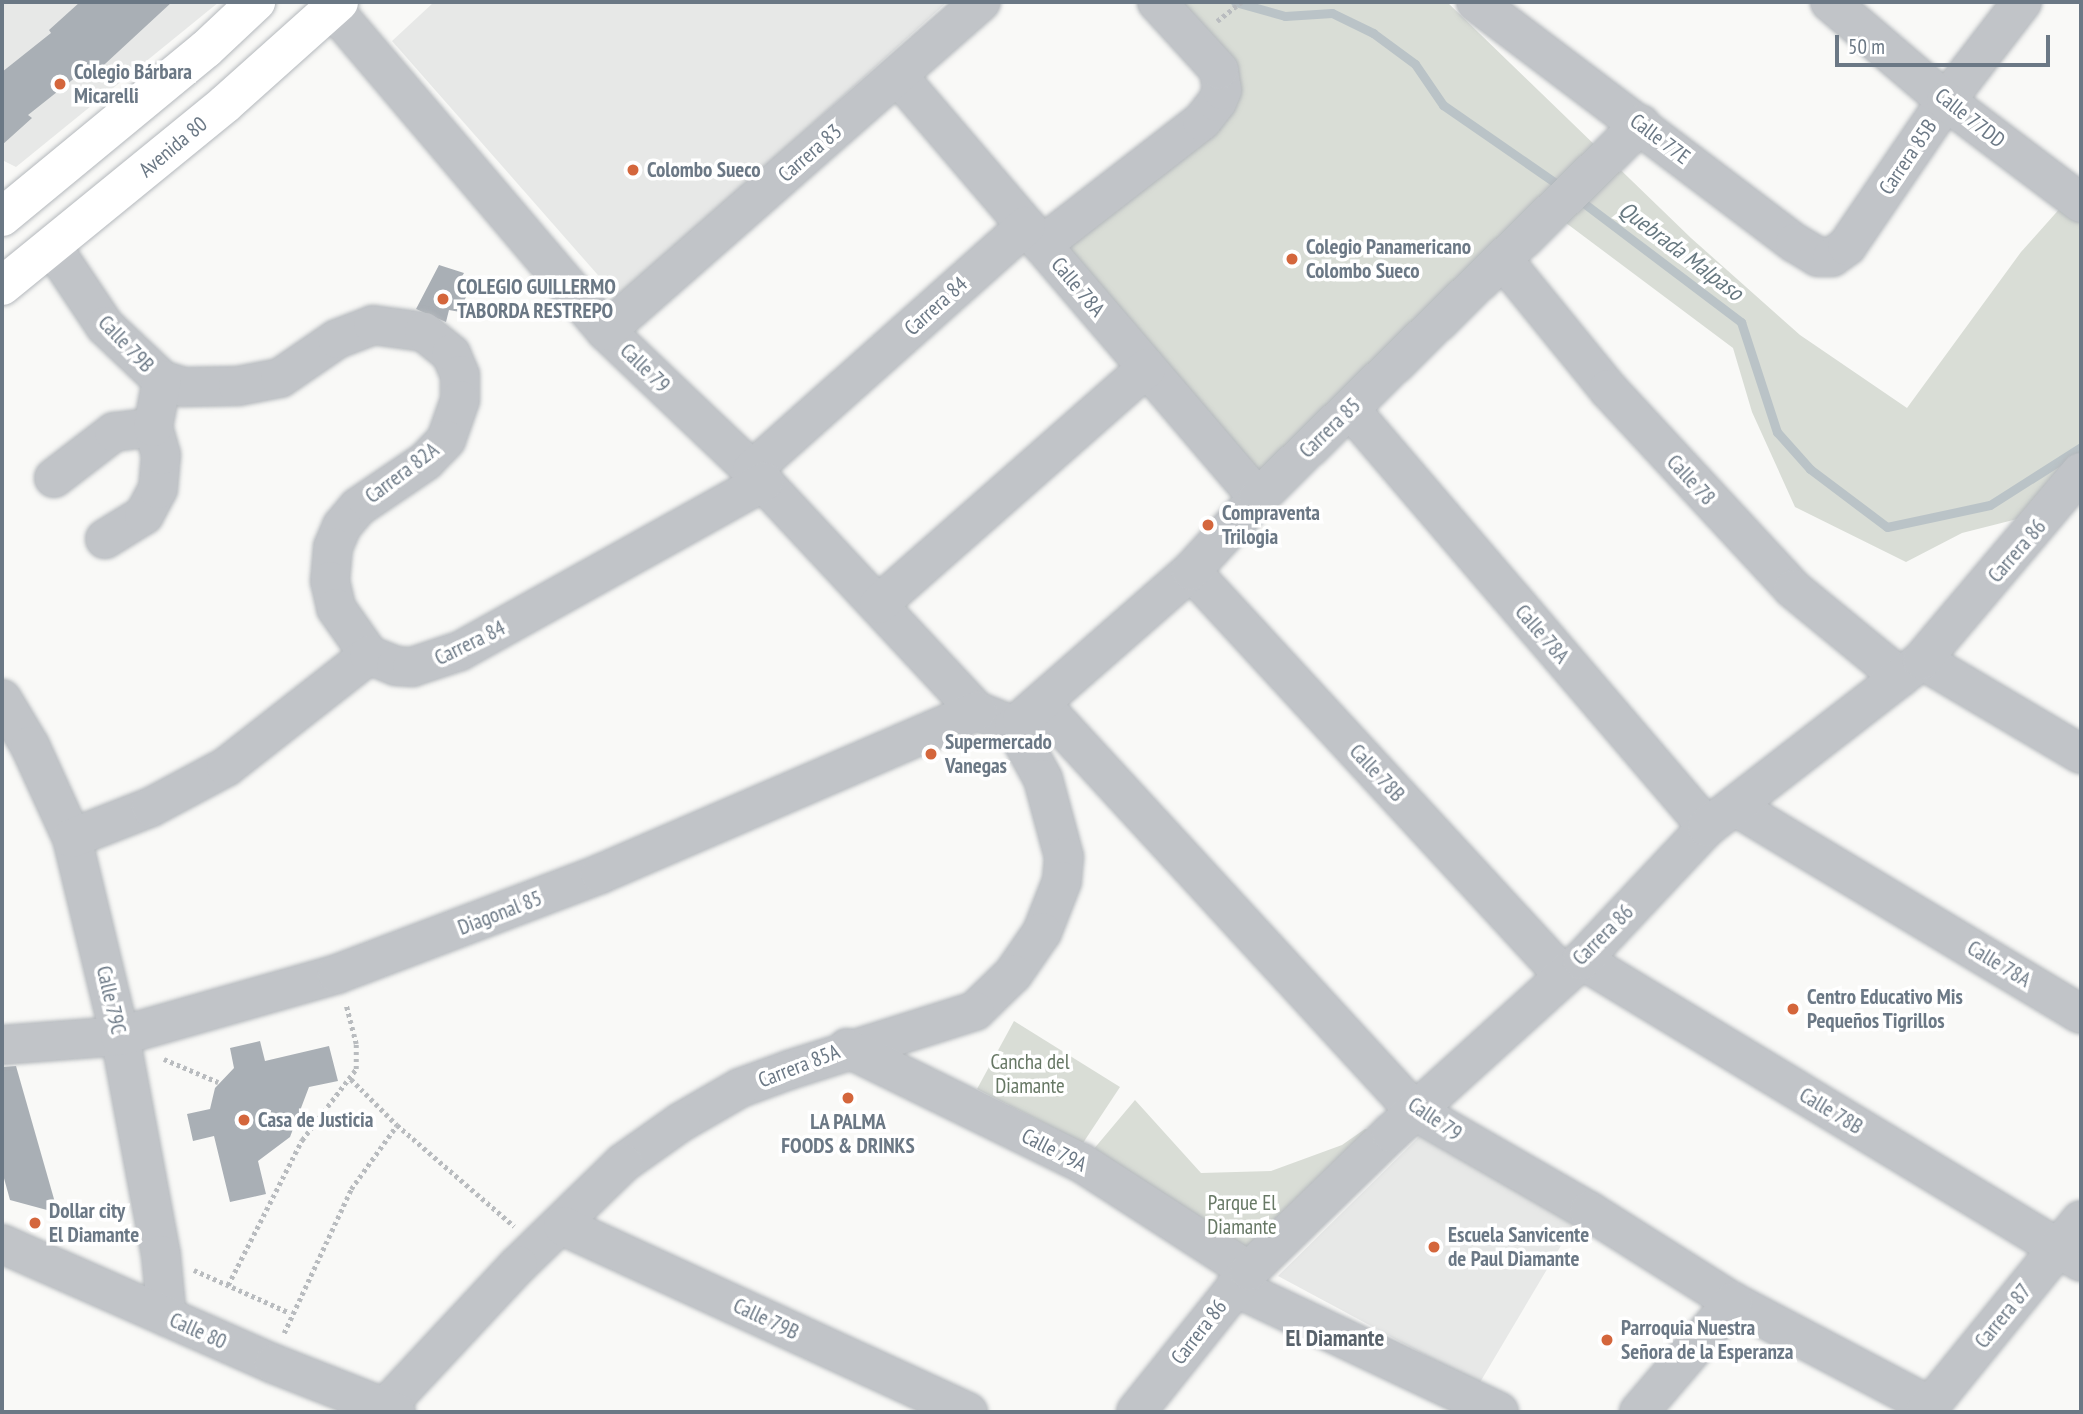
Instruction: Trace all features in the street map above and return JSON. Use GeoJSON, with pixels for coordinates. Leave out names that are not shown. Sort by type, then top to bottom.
{"type":"FeatureCollection","features":[{"type":"Feature","properties":{"kind":"main road"},"geometry":{"type":"LineString","coordinates":[[4,212],[206,49],[256,2]]}},
{"type":"Feature","properties":{"kind":"main road","name":"Avenida 80"},"geometry":{"type":"LineString","coordinates":[[2,286],[53,248],[335,5]]}},
{"type":"Feature","properties":{"kind":"street","name":"Carrera 83"},"geometry":{"type":"LineString","coordinates":[[606,331],[981,2]]}},
{"type":"Feature","properties":{"kind":"street","name":"Carrera 84"},"geometry":{"type":"LineString","coordinates":[[369,655],[396,666],[412,667],[460,651],[758,476],[1034,236],[1202,121],[1222,90],[1213,61],[1157,2]]}},
{"type":"Feature","properties":{"kind":"street","name":"Calle 77E"},"geometry":{"type":"LineString","coordinates":[[1476,2],[1605,98],[1643,138],[1818,257],[1832,257],[1847,246]]}},
{"type":"Feature","properties":{"kind":"street","name":"Calle 77DD"},"geometry":{"type":"LineString","coordinates":[[1830,2],[1946,101],[2081,203]]}},
{"type":"Feature","properties":{"kind":"street","name":"Carrera 85B"},"geometry":{"type":"LineString","coordinates":[[1847,246],[1946,101],[2022,2]]}},
{"type":"Feature","properties":{"kind":"street","name":"Calle 79"},"geometry":{"type":"LineString","coordinates":[[335,5],[606,331],[758,476],[977,711]]}},
{"type":"Feature","properties":{"kind":"street","name":"Calle 78A"},"geometry":{"type":"LineString","coordinates":[[898,76],[1258,498]]}},
{"type":"Feature","properties":{"kind":"street","name":"Carrera 85"},"geometry":{"type":"LineString","coordinates":[[1028,715],[1191,571],[1258,498],[1504,261],[1643,138]]}},
{"type":"Feature","properties":{"kind":"street","name":"Calle 79B"},"geometry":{"type":"LineString","coordinates":[[53,248],[105,326],[162,380],[195,388],[271,380]]}},
{"type":"Feature","properties":{"kind":"street","name":"Calle 78"},"geometry":{"type":"LineString","coordinates":[[1504,261],[1608,388],[1793,589],[1911,668],[2081,754]]}},
{"type":"Feature","properties":{"kind":"street","name":"Carrera 82A"},"geometry":{"type":"LineString","coordinates":[[271,380],[289,374],[345,334],[382,324],[424,332],[445,348],[458,367],[460,407],[446,440],[426,461],[358,507],[342,526],[333,547],[330,580],[336,608],[369,655]]}},
{"type":"Feature","properties":{"kind":"street"},"geometry":{"type":"LineString","coordinates":[[879,604],[1147,368]]}},
{"type":"Feature","properties":{"kind":"street"},"geometry":{"type":"LineString","coordinates":[[105,539],[144,515],[158,489],[162,455],[153,427],[162,380]]}},
{"type":"Feature","properties":{"kind":"street","name":"Calle 78A"},"geometry":{"type":"LineString","coordinates":[[1350,409],[1721,817],[2081,1014]]}},
{"type":"Feature","properties":{"kind":"street"},"geometry":{"type":"LineString","coordinates":[[54,478],[114,432],[153,427]]}},
{"type":"Feature","properties":{"kind":"street","name":"Carrera 86"},"geometry":{"type":"LineString","coordinates":[[1136,1412],[1242,1279],[1415,1111],[1572,967],[1721,817],[1911,668],[2081,472]]}},
{"type":"Feature","properties":{"kind":"street","name":"Calle 78B"},"geometry":{"type":"LineString","coordinates":[[1191,571],[1572,967],[2074,1243]]}},
{"type":"Feature","properties":{"kind":"street"},"geometry":{"type":"LineString","coordinates":[[72,838],[151,807],[226,766],[369,655]]}},
{"type":"Feature","properties":{"kind":"street","name":"Calle 79C"},"geometry":{"type":"LineString","coordinates":[[2,699],[30,746],[72,838],[120,1036],[161,1255],[167,1317]]}},
{"type":"Feature","properties":{"kind":"street"},"geometry":{"type":"LineString","coordinates":[[977,711],[1028,715]]}},
{"type":"Feature","properties":{"kind":"street","name":"Diagonal 85"},"geometry":{"type":"LineString","coordinates":[[2,1045],[120,1036],[337,974],[600,874],[977,711]]}},
{"type":"Feature","properties":{"kind":"street","name":"Calle 79"},"geometry":{"type":"LineString","coordinates":[[1028,715],[1415,1111],[1589,1211],[1733,1302],[1927,1409]]}},
{"type":"Feature","properties":{"kind":"street","name":"Carrera 85A"},"geometry":{"type":"LineString","coordinates":[[387,1410],[550,1236],[623,1163],[681,1122],[740,1088],[847,1048],[952,1021],[975,1011],[1021,965],[1042,932],[1062,881],[1064,858],[1028,715]]}},
{"type":"Feature","properties":{"kind":"street","name":"Calle 79A"},"geometry":{"type":"LineString","coordinates":[[847,1048],[1082,1163],[1242,1279],[1499,1412]]}},
{"type":"Feature","properties":{"kind":"street","name":"Calle 79B"},"geometry":{"type":"LineString","coordinates":[[550,1236],[968,1412]]}},
{"type":"Feature","properties":{"kind":"street","name":"Carrera 87"},"geometry":{"type":"LineString","coordinates":[[1927,1409],[2074,1243]]}},
{"type":"Feature","properties":{"kind":"street","name":"Calle 80"},"geometry":{"type":"LineString","coordinates":[[2,1244],[274,1364],[387,1410]]}},
{"type":"Feature","properties":{"kind":"street"},"geometry":{"type":"LineString","coordinates":[[1639,1412],[1733,1302]]}},
{"type":"Feature","properties":{"kind":"path"},"geometry":{"type":"LineString","coordinates":[[1227,13],[1241,2]]}},
{"type":"Feature","properties":{"kind":"path"},"geometry":{"type":"LineString","coordinates":[[228,1285],[302,1140],[356,1069],[356,1044],[337,974]]}},
{"type":"Feature","properties":{"kind":"path"},"geometry":{"type":"LineString","coordinates":[[120,1036],[218,1082]]}},
{"type":"Feature","properties":{"kind":"path"},"geometry":{"type":"LineString","coordinates":[[351,1079],[397,1125],[550,1236]]}},
{"type":"Feature","properties":{"kind":"path"},"geometry":{"type":"LineString","coordinates":[[274,1364],[290,1313],[351,1189],[397,1125]]}},
{"type":"Feature","properties":{"kind":"path"},"geometry":{"type":"LineString","coordinates":[[161,1255],[290,1313]]}},
{"type":"Feature","properties":{"kind":"shaded area","name":"Colegio Bárbara Micarelli"},"geometry":{"type":"Polygon","coordinates":[[[2,2],[219,2],[16,167],[2,160],[2,2]]]}},
{"type":"Feature","properties":{"kind":"shaded area","name":"Colombo Sueco"},"geometry":{"type":"Polygon","coordinates":[[[434,2],[947,2],[619,299],[392,41],[434,2]]]}},
{"type":"Feature","properties":{"kind":"shaded area","name":"Escuela Sanvicente de Paul Diamante"},"geometry":{"type":"Polygon","coordinates":[[[1425,1131],[1578,1217],[1479,1384],[1278,1276],[1425,1131]]]}},
{"type":"Feature","properties":{"kind":"green space"},"geometry":{"type":"Polygon","coordinates":[[[1154,2],[1447,2],[1691,238],[1800,335],[1907,408],[2021,252],[2062,206],[2081,219],[2081,464],[2049,511],[1962,533],[1906,562],[1795,507],[1752,412],[1733,348],[1562,220],[1260,501],[1045,243],[1222,90],[1154,2]]]}},
{"type":"Feature","properties":{"kind":"green space","name":"Cancha del Diamante"},"geometry":{"type":"Polygon","coordinates":[[[1014,1021],[1120,1087],[1083,1143],[977,1089],[1014,1021]]]}},
{"type":"Feature","properties":{"kind":"green space","name":"Parque El Diamante"},"geometry":{"type":"Polygon","coordinates":[[[1135,1100],[1201,1173],[1271,1171],[1342,1145],[1365,1129],[1391,1133],[1249,1271],[1082,1163],[1135,1100]]]}},
{"type":"Feature","properties":{"kind":"building"},"geometry":{"type":"Polygon","coordinates":[[[80,2],[172,2],[92,76],[86,69],[28,115],[32,118],[2,145],[2,72],[51,33],[49,30],[80,2]]]}},
{"type":"Feature","properties":{"kind":"building","name":"COLEGIO GUILLERMO TABORDA RESTREPO"},"geometry":{"type":"Polygon","coordinates":[[[439,265],[464,273],[457,285],[469,289],[460,312],[449,310],[446,322],[416,309],[439,265]]]}},
{"type":"Feature","properties":{"kind":"building","name":"Casa de Justicia"},"geometry":{"type":"Polygon","coordinates":[[[260,1041],[265,1061],[329,1046],[338,1081],[309,1087],[290,1137],[258,1161],[266,1194],[230,1202],[214,1136],[193,1141],[187,1114],[210,1109],[215,1088],[234,1068],[230,1048],[260,1041]]]}},
{"type":"Feature","properties":{"kind":"building"},"geometry":{"type":"Polygon","coordinates":[[[16,1066],[58,1213],[10,1200],[2,1171],[2,1067],[16,1066]]]}},
{"type":"Feature","properties":{"kind":"waterway","name":"Quebrada Malpaso"},"geometry":{"type":"LineString","coordinates":[[1235,2],[1285,16],[1332,13],[1373,33],[1415,64],[1443,105],[1563,188]]}},
{"type":"Feature","properties":{"kind":"waterway","name":"Quebrada Malpaso"},"geometry":{"type":"LineString","coordinates":[[1577,198],[1741,322],[1777,432],[1810,469],[1887,527],[1990,505],[2081,447]]}},
{"type":"Feature","properties":{"kind":"place","name":"Colegio Bárbara Micarelli"},"geometry":{"type":"Point","coordinates":[60,84]}},
{"type":"Feature","properties":{"kind":"place","name":"Colombo Sueco"},"geometry":{"type":"Point","coordinates":[633,170]}},
{"type":"Feature","properties":{"kind":"place","name":"Colegio Panamericano Colombo Sueco"},"geometry":{"type":"Point","coordinates":[1292,259]}},
{"type":"Feature","properties":{"kind":"place","name":"COLEGIO GUILLERMO TABORDA RESTREPO"},"geometry":{"type":"Point","coordinates":[443,299]}},
{"type":"Feature","properties":{"kind":"place","name":"Compraventa Trilogia"},"geometry":{"type":"Point","coordinates":[1208,525]}},
{"type":"Feature","properties":{"kind":"place","name":"Supermercado Vanegas"},"geometry":{"type":"Point","coordinates":[931,754]}},
{"type":"Feature","properties":{"kind":"place","name":"Centro Educativo Mis Pequeños Tigrillos"},"geometry":{"type":"Point","coordinates":[1793,1009]}},
{"type":"Feature","properties":{"kind":"place","name":"LA PALMA FOODS & DRINKS"},"geometry":{"type":"Point","coordinates":[848,1098]}},
{"type":"Feature","properties":{"kind":"place","name":"Casa de Justicia"},"geometry":{"type":"Point","coordinates":[244,1120]}},
{"type":"Feature","properties":{"kind":"place","name":"Dollar city El Diamante"},"geometry":{"type":"Point","coordinates":[35,1223]}},
{"type":"Feature","properties":{"kind":"place","name":"Escuela Sanvicente de Paul Diamante"},"geometry":{"type":"Point","coordinates":[1434,1247]}},
{"type":"Feature","properties":{"kind":"place","name":"Parroquia Nuestra Señora de la Esperanza"},"geometry":{"type":"Point","coordinates":[1607,1340]}},
{"type":"Feature","properties":{"kind":"district","name":"El Diamante"},"geometry":{"type":"Point","coordinates":[1335,1338]}}]}
